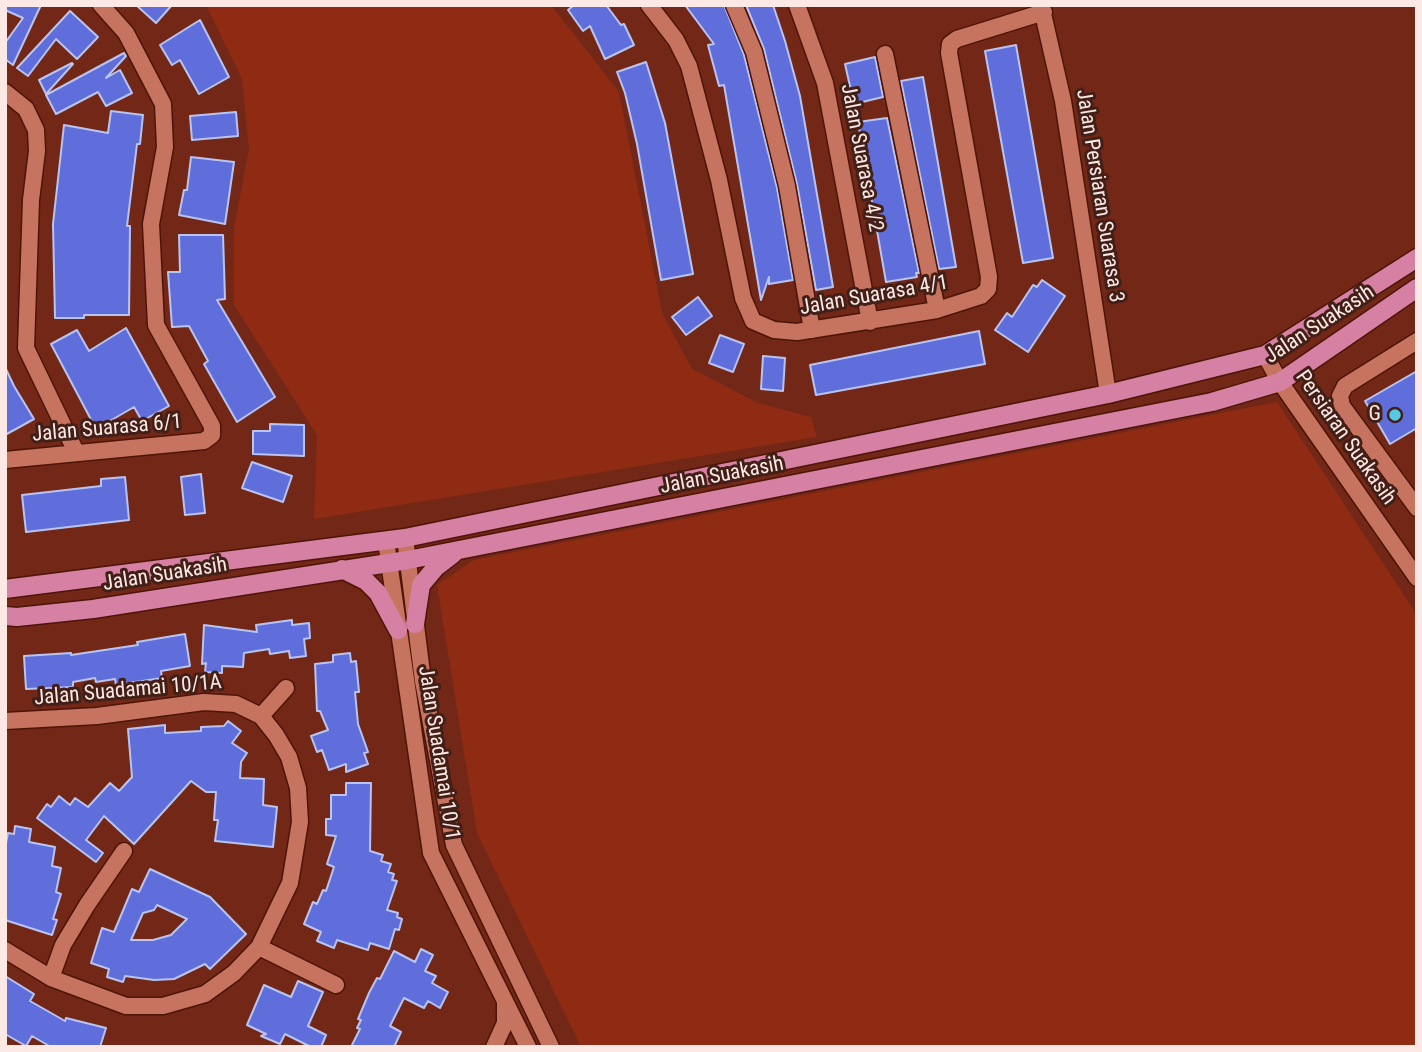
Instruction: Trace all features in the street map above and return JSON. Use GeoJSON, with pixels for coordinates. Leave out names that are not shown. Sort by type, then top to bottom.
{"type":"FeatureCollection","features":[{"type":"Feature","properties":{"kind":"main road","name":"Jalan Suakasih"},"geometry":{"type":"LineString","coordinates":[[5,589],[405,538],[1108,394],[1265,355],[1417,258]]}},
{"type":"Feature","properties":{"kind":"main road","name":"Jalan Suakasih"},"geometry":{"type":"LineString","coordinates":[[5,616],[93,609],[459,551],[1212,402],[1280,382],[1417,288]]}},
{"type":"Feature","properties":{"kind":"main road"},"geometry":{"type":"LineString","coordinates":[[407,627],[421,585],[436,566],[459,551]]}},
{"type":"Feature","properties":{"kind":"main road"},"geometry":{"type":"LineString","coordinates":[[342,569],[366,581],[407,627]]}},
{"type":"Feature","properties":{"kind":"street","name":"Jalan Suarasa 6/1"},"geometry":{"type":"LineString","coordinates":[[5,460],[204,441],[212,435],[212,426],[156,325],[151,224],[165,147],[163,104],[126,33],[101,5]]}},
{"type":"Feature","properties":{"kind":"street","name":"Jalan Suarasa 4/1"},"geometry":{"type":"LineString","coordinates":[[649,5],[676,40],[689,66],[719,180],[743,298],[753,321],[774,330],[812,330],[937,310],[981,296],[988,289],[989,277],[949,53],[950,44],[957,39],[1042,9]]}},
{"type":"Feature","properties":{"kind":"street"},"geometry":{"type":"LineString","coordinates":[[734,5],[754,52],[787,186],[812,330]]}},
{"type":"Feature","properties":{"kind":"street","name":"Jalan Suarasa 4/2"},"geometry":{"type":"LineString","coordinates":[[797,5],[825,83],[870,322]]}},
{"type":"Feature","properties":{"kind":"street","name":"Jalan Persiaran Suarasa 3"},"geometry":{"type":"LineString","coordinates":[[1042,9],[1063,101],[1108,394]]}},
{"type":"Feature","properties":{"kind":"street"},"geometry":{"type":"LineString","coordinates":[[885,54],[937,310]]}},
{"type":"Feature","properties":{"kind":"street"},"geometry":{"type":"LineString","coordinates":[[5,92],[26,109],[36,130],[26,348],[76,452]]}},
{"type":"Feature","properties":{"kind":"street"},"geometry":{"type":"LineString","coordinates":[[1417,341],[1345,386],[1340,396],[1342,405],[1417,508]]}},
{"type":"Feature","properties":{"kind":"street","name":"Persiaran Suakasih"},"geometry":{"type":"LineString","coordinates":[[1265,355],[1280,382],[1417,578]]}},
{"type":"Feature","properties":{"kind":"street","name":"Jalan Suadamai 10/1"},"geometry":{"type":"LineString","coordinates":[[405,538],[408,560],[407,627],[431,853],[525,1041]]}},
{"type":"Feature","properties":{"kind":"street","name":"Jalan Suadamai 10/1"},"geometry":{"type":"LineString","coordinates":[[386,541],[388,563],[423,681],[454,845],[551,1047]]}},
{"type":"Feature","properties":{"kind":"street"},"geometry":{"type":"LineString","coordinates":[[5,950],[51,978],[126,1006],[163,1006],[205,995],[234,973],[259,947],[289,883],[300,822],[298,788],[289,757],[261,716],[286,688]]}},
{"type":"Feature","properties":{"kind":"street","name":"Jalan Suadamai 10/1A"},"geometry":{"type":"LineString","coordinates":[[5,721],[97,716],[204,702],[236,704],[261,716]]}},
{"type":"Feature","properties":{"kind":"street"},"geometry":{"type":"LineString","coordinates":[[51,978],[63,946],[86,905],[124,851]]}},
{"type":"Feature","properties":{"kind":"street"},"geometry":{"type":"LineString","coordinates":[[259,947],[336,985]]}},
{"type":"Feature","properties":{"kind":"street"},"geometry":{"type":"LineString","coordinates":[[494,1047],[505,1023],[505,1000]]}},
{"type":"Feature","properties":{"kind":"street"},"geometry":{"type":"LineString","coordinates":[[501,1047],[525,1041],[540,1027]]}},
{"type":"Feature","properties":{"kind":"shaded area"},"geometry":{"type":"Polygon","coordinates":[[[206,5],[551,5],[619,92],[662,313],[692,369],[758,403],[811,417],[817,437],[314,519],[317,435],[234,305],[234,228],[249,149],[242,79],[206,5]]]}},
{"type":"Feature","properties":{"kind":"shaded area"},"geometry":{"type":"Polygon","coordinates":[[[1277,402],[1417,615],[1417,1047],[581,1047],[477,833],[437,585],[474,560],[1277,402]]]}},
{"type":"Feature","properties":{"kind":"building"},"geometry":{"type":"Polygon","coordinates":[[[5,5],[41,5],[13,65],[5,59],[5,43],[23,18],[5,10],[5,5]]]}},
{"type":"Feature","properties":{"kind":"building"},"geometry":{"type":"Polygon","coordinates":[[[136,5],[172,5],[156,23],[136,5]]]}},
{"type":"Feature","properties":{"kind":"building"},"geometry":{"type":"Polygon","coordinates":[[[574,5],[606,5],[621,25],[624,24],[634,45],[605,59],[590,26],[583,31],[568,10],[574,5]]]}},
{"type":"Feature","properties":{"kind":"building"},"geometry":{"type":"Polygon","coordinates":[[[685,5],[724,5],[744,55],[777,188],[793,280],[769,284],[769,277],[761,300],[724,85],[719,86],[708,45],[714,44],[685,5]]]}},
{"type":"Feature","properties":{"kind":"building"},"geometry":{"type":"Polygon","coordinates":[[[746,5],[773,5],[785,41],[800,96],[833,287],[816,290],[797,184],[764,49],[746,5]]]}},
{"type":"Feature","properties":{"kind":"building"},"geometry":{"type":"Polygon","coordinates":[[[70,11],[98,37],[77,59],[56,39],[28,76],[17,68],[70,11]]]}},
{"type":"Feature","properties":{"kind":"building"},"geometry":{"type":"Polygon","coordinates":[[[200,20],[229,77],[199,94],[180,60],[172,65],[160,45],[200,20]]]}},
{"type":"Feature","properties":{"kind":"building"},"geometry":{"type":"Polygon","coordinates":[[[1016,45],[1053,258],[1023,263],[985,51],[1016,45]]]}},
{"type":"Feature","properties":{"kind":"building"},"geometry":{"type":"Polygon","coordinates":[[[124,53],[126,56],[106,78],[120,70],[132,93],[106,106],[98,92],[56,114],[46,95],[124,53]]]}},
{"type":"Feature","properties":{"kind":"building"},"geometry":{"type":"Polygon","coordinates":[[[875,57],[883,97],[854,104],[845,64],[875,57]]]}},
{"type":"Feature","properties":{"kind":"building"},"geometry":{"type":"Polygon","coordinates":[[[646,62],[665,123],[693,274],[661,280],[637,144],[617,72],[646,62]]]}},
{"type":"Feature","properties":{"kind":"building"},"geometry":{"type":"Polygon","coordinates":[[[73,64],[46,94],[39,80],[73,64]]]}},
{"type":"Feature","properties":{"kind":"building"},"geometry":{"type":"Polygon","coordinates":[[[923,77],[956,267],[939,269],[901,81],[923,77]]]}},
{"type":"Feature","properties":{"kind":"building"},"geometry":{"type":"Polygon","coordinates":[[[111,111],[143,115],[127,226],[130,226],[129,315],[55,318],[53,224],[64,125],[108,133],[111,111]]]}},
{"type":"Feature","properties":{"kind":"building"},"geometry":{"type":"Polygon","coordinates":[[[236,112],[238,136],[192,140],[190,116],[236,112]]]}},
{"type":"Feature","properties":{"kind":"building"},"geometry":{"type":"Polygon","coordinates":[[[887,118],[919,273],[916,273],[917,277],[886,282],[858,122],[887,118]]]}},
{"type":"Feature","properties":{"kind":"building"},"geometry":{"type":"Polygon","coordinates":[[[191,157],[234,162],[225,224],[179,215],[184,190],[187,190],[191,157]]]}},
{"type":"Feature","properties":{"kind":"building"},"geometry":{"type":"Polygon","coordinates":[[[179,235],[223,235],[225,299],[217,300],[275,397],[237,422],[204,364],[208,361],[189,326],[172,327],[168,272],[180,272],[179,235]]]}},
{"type":"Feature","properties":{"kind":"building"},"geometry":{"type":"Polygon","coordinates":[[[1042,280],[1065,296],[1028,352],[995,330],[1007,313],[1012,317],[1033,285],[1037,287],[1042,280]]]}},
{"type":"Feature","properties":{"kind":"building"},"geometry":{"type":"Polygon","coordinates":[[[698,297],[712,316],[686,335],[672,317],[698,297]]]}},
{"type":"Feature","properties":{"kind":"building"},"geometry":{"type":"Polygon","coordinates":[[[126,328],[169,406],[142,421],[134,407],[96,429],[51,344],[77,330],[89,351],[126,328]]]}},
{"type":"Feature","properties":{"kind":"building"},"geometry":{"type":"Polygon","coordinates":[[[979,331],[985,364],[816,395],[810,365],[979,331]]]}},
{"type":"Feature","properties":{"kind":"building"},"geometry":{"type":"Polygon","coordinates":[[[720,335],[744,344],[733,372],[709,363],[720,335]]]}},
{"type":"Feature","properties":{"kind":"building"},"geometry":{"type":"Polygon","coordinates":[[[763,356],[785,358],[783,391],[761,389],[763,356]]]}},
{"type":"Feature","properties":{"kind":"building"},"geometry":{"type":"Polygon","coordinates":[[[5,367],[34,419],[5,435],[5,367]]]}},
{"type":"Feature","properties":{"kind":"building","name":"G"},"geometry":{"type":"Polygon","coordinates":[[[1417,371],[1417,428],[1390,444],[1365,401],[1417,371]]]}},
{"type":"Feature","properties":{"kind":"building"},"geometry":{"type":"Polygon","coordinates":[[[270,424],[304,425],[304,456],[253,454],[253,431],[270,431],[270,424]]]}},
{"type":"Feature","properties":{"kind":"building"},"geometry":{"type":"Polygon","coordinates":[[[252,462],[292,476],[283,502],[242,488],[252,462]]]}},
{"type":"Feature","properties":{"kind":"building"},"geometry":{"type":"Polygon","coordinates":[[[201,474],[205,513],[185,515],[181,477],[201,474]]]}},
{"type":"Feature","properties":{"kind":"building"},"geometry":{"type":"Polygon","coordinates":[[[125,477],[129,520],[26,532],[22,495],[101,486],[101,479],[125,477]]]}},
{"type":"Feature","properties":{"kind":"building"},"geometry":{"type":"Polygon","coordinates":[[[292,620],[292,625],[309,623],[310,638],[304,639],[306,656],[290,658],[289,651],[270,654],[269,649],[244,653],[243,667],[222,666],[222,673],[205,672],[206,663],[202,664],[204,625],[257,632],[256,625],[292,620]]]}},
{"type":"Feature","properties":{"kind":"building"},"geometry":{"type":"Polygon","coordinates":[[[185,634],[190,666],[161,671],[162,678],[116,685],[115,679],[96,682],[95,678],[73,682],[73,687],[26,689],[24,656],[71,655],[138,645],[137,642],[185,634]]]}},
{"type":"Feature","properties":{"kind":"building"},"geometry":{"type":"Polygon","coordinates":[[[350,653],[351,662],[356,661],[358,724],[368,752],[364,753],[368,764],[346,772],[346,764],[329,770],[322,750],[317,752],[311,736],[328,730],[320,711],[317,711],[315,664],[333,662],[333,655],[350,653]]]}},
{"type":"Feature","properties":{"kind":"building"},"geometry":{"type":"Polygon","coordinates":[[[228,721],[241,731],[232,743],[247,753],[241,762],[240,778],[264,779],[263,805],[277,807],[273,847],[215,841],[218,820],[214,820],[216,792],[206,792],[191,781],[134,844],[104,816],[86,840],[103,853],[96,862],[37,818],[47,804],[51,807],[59,796],[70,805],[75,798],[88,807],[110,783],[119,791],[132,777],[128,729],[165,725],[165,733],[201,731],[201,727],[224,726],[228,721]]]}},
{"type":"Feature","properties":{"kind":"building"},"geometry":{"type":"Polygon","coordinates":[[[346,783],[371,783],[370,851],[383,855],[381,861],[391,864],[388,872],[394,874],[392,880],[397,881],[387,910],[398,913],[397,917],[402,919],[399,930],[395,929],[389,949],[370,943],[368,950],[337,940],[334,948],[317,941],[321,932],[304,924],[313,902],[317,904],[323,890],[326,891],[334,867],[327,864],[336,836],[326,835],[326,819],[331,819],[331,795],[346,795],[346,783]]]}},
{"type":"Feature","properties":{"kind":"building"},"geometry":{"type":"Polygon","coordinates":[[[15,826],[31,829],[29,842],[55,847],[52,866],[61,868],[56,892],[61,894],[53,919],[57,920],[52,935],[5,920],[5,848],[8,833],[14,834],[15,826]]]}},
{"type":"Feature","properties":{"kind":"building"},"geometry":{"type":"Polygon","coordinates":[[[150,869],[210,897],[246,934],[210,969],[205,964],[174,979],[154,980],[125,976],[123,982],[107,977],[109,969],[91,963],[102,928],[114,932],[132,889],[139,892],[150,869]],[[157,905],[154,910],[143,913],[131,940],[153,940],[171,935],[187,919],[157,905]]]}},
{"type":"Feature","properties":{"kind":"building"},"geometry":{"type":"Polygon","coordinates":[[[421,949],[433,955],[425,971],[436,976],[432,983],[448,992],[440,1008],[428,1001],[424,1008],[404,998],[390,1026],[401,1032],[394,1047],[351,1047],[360,1029],[357,1028],[361,1020],[358,1019],[369,993],[377,978],[380,979],[394,951],[415,962],[421,949]]]}},
{"type":"Feature","properties":{"kind":"building"},"geometry":{"type":"Polygon","coordinates":[[[5,976],[34,994],[30,1001],[65,1021],[66,1018],[106,1028],[100,1047],[51,1047],[32,1036],[26,1046],[5,1034],[5,976]]]}},
{"type":"Feature","properties":{"kind":"building"},"geometry":{"type":"Polygon","coordinates":[[[298,981],[323,992],[308,1026],[326,1035],[321,1047],[311,1047],[285,1034],[280,1044],[261,1036],[266,1034],[247,1025],[264,985],[291,997],[298,981]]]}},
{"type":"Feature","properties":{"kind":"place","name":"G"},"geometry":{"type":"Point","coordinates":[1395,415]}}]}
